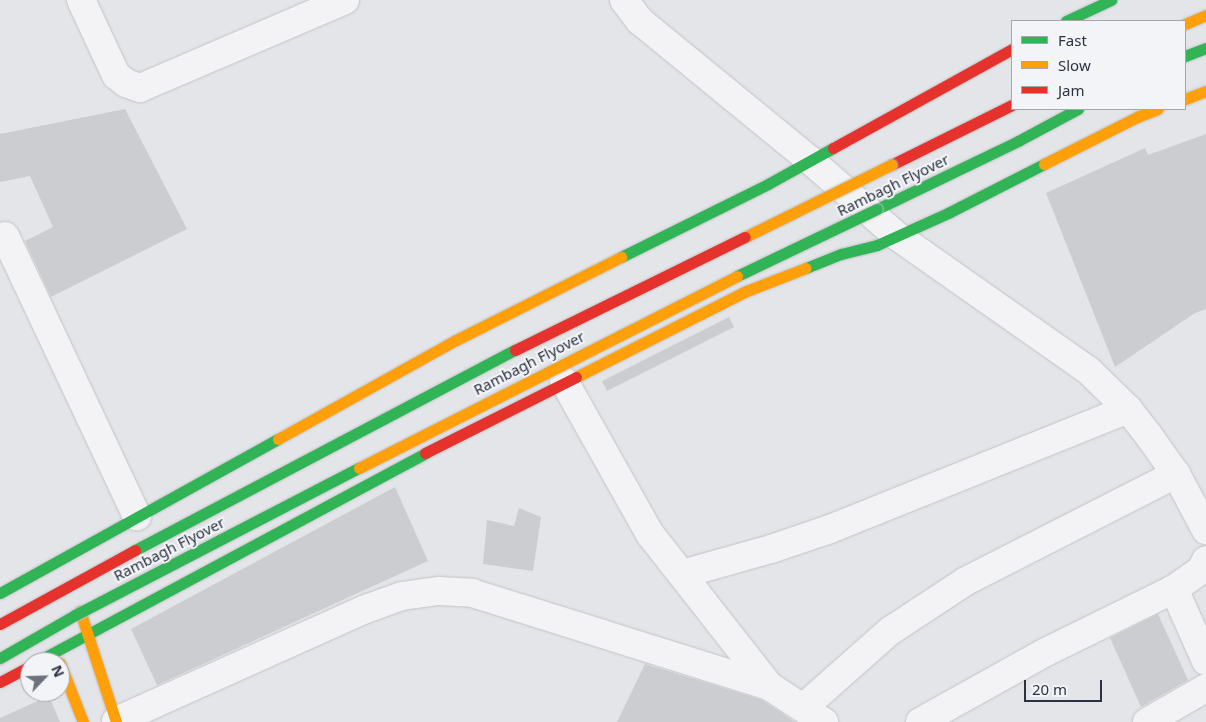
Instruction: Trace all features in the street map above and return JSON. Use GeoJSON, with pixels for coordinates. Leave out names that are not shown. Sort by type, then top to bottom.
{"type":"FeatureCollection","features":[{"type":"Feature","properties":{"kind":"main road"},"geometry":{"type":"LineString","coordinates":[[1068,20],[1110,0]]}},
{"type":"Feature","properties":{"kind":"main road"},"geometry":{"type":"LineString","coordinates":[[1186,24],[1206,15]]}},
{"type":"Feature","properties":{"kind":"main road"},"geometry":{"type":"LineString","coordinates":[[1186,56],[1206,48]]}},
{"type":"Feature","properties":{"kind":"main road"},"geometry":{"type":"LineString","coordinates":[[0,593],[65,566],[137,516],[456,340],[811,161],[1011,50]]}},
{"type":"Feature","properties":{"kind":"main road"},"geometry":{"type":"LineString","coordinates":[[1186,98],[1206,90]]}},
{"type":"Feature","properties":{"kind":"main road","name":"Rambagh Flyover"},"geometry":{"type":"LineString","coordinates":[[0,624],[537,339],[1011,105]]}},
{"type":"Feature","properties":{"kind":"main road","name":"Rambagh Flyover"},"geometry":{"type":"LineString","coordinates":[[0,658],[84,610],[564,362],[691,298],[774,260],[1018,141],[1076,110]]}},
{"type":"Feature","properties":{"kind":"main road"},"geometry":{"type":"LineString","coordinates":[[67,652],[88,635],[413,459],[564,381],[744,292],[841,254],[877,245],[948,213],[1137,117],[1155,110]]}},
{"type":"Feature","properties":{"kind":"main road"},"geometry":{"type":"LineString","coordinates":[[65,566],[116,722]]}},
{"type":"Feature","properties":{"kind":"main road"},"geometry":{"type":"LineString","coordinates":[[25,581],[55,652]]}},
{"type":"Feature","properties":{"kind":"main road"},"geometry":{"type":"LineString","coordinates":[[0,682],[20,671]]}},
{"type":"Feature","properties":{"kind":"main road"},"geometry":{"type":"LineString","coordinates":[[70,689],[83,722]]}},
{"type":"Feature","properties":{"kind":"street"},"geometry":{"type":"LineString","coordinates":[[81,0],[116,75],[140,88],[345,0]]}},
{"type":"Feature","properties":{"kind":"street"},"geometry":{"type":"LineString","coordinates":[[624,0],[640,20],[811,161],[897,236],[1088,371],[1128,409],[1176,474],[1206,530]]}},
{"type":"Feature","properties":{"kind":"street"},"geometry":{"type":"LineString","coordinates":[[5,236],[137,516]]}},
{"type":"Feature","properties":{"kind":"street"},"geometry":{"type":"LineString","coordinates":[[564,381],[646,527],[769,686]]}},
{"type":"Feature","properties":{"kind":"street"},"geometry":{"type":"LineString","coordinates":[[682,574],[771,549],[830,529],[1128,409]]}},
{"type":"Feature","properties":{"kind":"street"},"geometry":{"type":"LineString","coordinates":[[116,722],[363,610],[402,596],[439,591],[472,593],[769,686],[814,715],[890,631],[966,581],[1176,474]]}},
{"type":"Feature","properties":{"kind":"street"},"geometry":{"type":"LineString","coordinates":[[920,722],[1046,652],[1174,589],[1204,566]]}},
{"type":"Feature","properties":{"kind":"street"},"geometry":{"type":"LineString","coordinates":[[1174,589],[1206,661]]}},
{"type":"Feature","properties":{"kind":"street"},"geometry":{"type":"LineString","coordinates":[[1147,722],[1206,688]]}},
{"type":"Feature","properties":{"kind":"building"},"geometry":{"type":"Polygon","coordinates":[[[125,109],[187,229],[51,297],[25,241],[53,227],[30,176],[0,182],[0,134],[125,109]]]}},
{"type":"Feature","properties":{"kind":"building"},"geometry":{"type":"Polygon","coordinates":[[[1206,134],[1206,309],[1195,313],[1115,367],[1046,193],[1145,148],[1148,155],[1206,134]]]}},
{"type":"Feature","properties":{"kind":"building"},"geometry":{"type":"Polygon","coordinates":[[[729,317],[734,327],[607,391],[602,381],[729,317]]]}},
{"type":"Feature","properties":{"kind":"building"},"geometry":{"type":"Polygon","coordinates":[[[395,487],[428,561],[157,685],[131,629],[395,487]]]}},
{"type":"Feature","properties":{"kind":"building"},"geometry":{"type":"Polygon","coordinates":[[[519,508],[541,517],[533,571],[483,564],[487,520],[514,526],[519,508]]]}},
{"type":"Feature","properties":{"kind":"building"},"geometry":{"type":"Polygon","coordinates":[[[1158,614],[1188,680],[1141,707],[1110,638],[1158,614]]]}},
{"type":"Feature","properties":{"kind":"building"},"geometry":{"type":"Polygon","coordinates":[[[645,664],[762,700],[795,722],[617,722],[645,664]]]}},
{"type":"Feature","properties":{"kind":"building"},"geometry":{"type":"Polygon","coordinates":[[[36,702],[52,702],[60,722],[0,722],[0,718],[36,702]]]}},
{"type":"Feature","properties":{"kind":"traffic: fast"},"geometry":{"type":"LineString","coordinates":[[1068,20],[1111,0]]}},
{"type":"Feature","properties":{"kind":"traffic: fast"},"geometry":{"type":"LineString","coordinates":[[1186,56],[1206,48]]}},
{"type":"Feature","properties":{"kind":"traffic: fast"},"geometry":{"type":"LineString","coordinates":[[877,209],[1018,141],[1076,110]]}},
{"type":"Feature","properties":{"kind":"traffic: fast"},"geometry":{"type":"LineString","coordinates":[[621,257],[768,184],[833,148]]}},
{"type":"Feature","properties":{"kind":"traffic: fast"},"geometry":{"type":"LineString","coordinates":[[806,268],[841,254],[877,245],[948,213],[1044,164]]}},
{"type":"Feature","properties":{"kind":"traffic: fast"},"geometry":{"type":"LineString","coordinates":[[737,276],[877,209]]}},
{"type":"Feature","properties":{"kind":"traffic: fast"},"geometry":{"type":"LineString","coordinates":[[135,550],[515,350]]}},
{"type":"Feature","properties":{"kind":"traffic: fast"},"geometry":{"type":"LineString","coordinates":[[0,593],[278,439]]}},
{"type":"Feature","properties":{"kind":"traffic: fast"},"geometry":{"type":"LineString","coordinates":[[55,652],[425,453]]}},
{"type":"Feature","properties":{"kind":"traffic: fast"},"geometry":{"type":"LineString","coordinates":[[0,658],[75,615],[359,468]]}},
{"type":"Feature","properties":{"kind":"traffic: slow"},"geometry":{"type":"LineString","coordinates":[[1186,24],[1206,15]]}},
{"type":"Feature","properties":{"kind":"traffic: slow"},"geometry":{"type":"LineString","coordinates":[[1186,99],[1206,91]]}},
{"type":"Feature","properties":{"kind":"traffic: slow"},"geometry":{"type":"LineString","coordinates":[[1044,164],[1137,117],[1155,110]]}},
{"type":"Feature","properties":{"kind":"traffic: slow"},"geometry":{"type":"LineString","coordinates":[[745,237],[891,165]]}},
{"type":"Feature","properties":{"kind":"traffic: slow"},"geometry":{"type":"LineString","coordinates":[[278,439],[456,340],[621,257]]}},
{"type":"Feature","properties":{"kind":"traffic: slow"},"geometry":{"type":"LineString","coordinates":[[576,377],[744,292],[806,268]]}},
{"type":"Feature","properties":{"kind":"traffic: slow"},"geometry":{"type":"LineString","coordinates":[[359,468],[737,276]]}},
{"type":"Feature","properties":{"kind":"traffic: slow"},"geometry":{"type":"LineString","coordinates":[[80,611],[116,722]]}},
{"type":"Feature","properties":{"kind":"traffic: slow"},"geometry":{"type":"LineString","coordinates":[[70,689],[83,722]]}},
{"type":"Feature","properties":{"kind":"traffic: jam"},"geometry":{"type":"LineString","coordinates":[[833,148],[1011,50]]}},
{"type":"Feature","properties":{"kind":"traffic: jam"},"geometry":{"type":"LineString","coordinates":[[891,165],[1011,105]]}},
{"type":"Feature","properties":{"kind":"traffic: jam"},"geometry":{"type":"LineString","coordinates":[[515,350],[745,237]]}},
{"type":"Feature","properties":{"kind":"traffic: jam"},"geometry":{"type":"LineString","coordinates":[[425,453],[576,377]]}},
{"type":"Feature","properties":{"kind":"traffic: jam"},"geometry":{"type":"LineString","coordinates":[[0,624],[135,550]]}},
{"type":"Feature","properties":{"kind":"traffic: jam"},"geometry":{"type":"LineString","coordinates":[[0,682],[20,671]]}}]}
